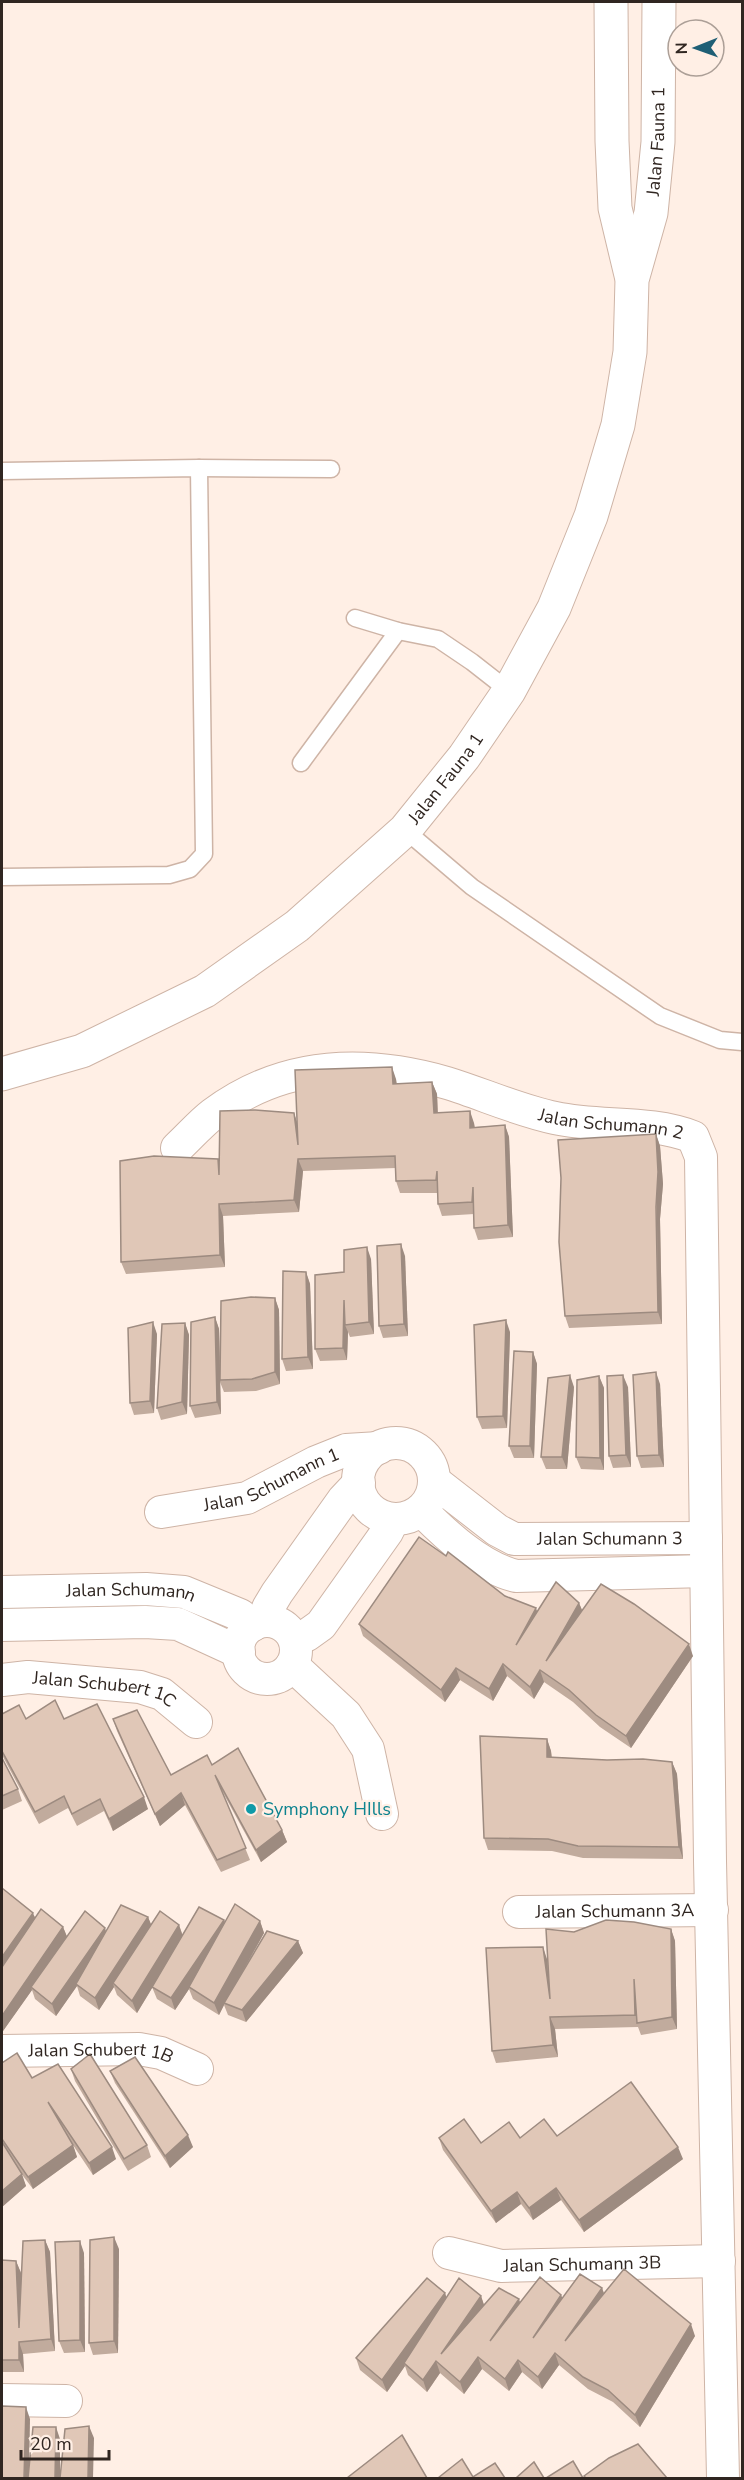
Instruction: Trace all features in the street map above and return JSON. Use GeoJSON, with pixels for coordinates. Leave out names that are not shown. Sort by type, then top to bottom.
{"type":"FeatureCollection","features":[{"type":"Feature","properties":{"kind":"street","name":"Jalan Fauna 1"},"geometry":{"type":"LineString","coordinates":[[611,2],[615,208],[632,280]]}},
{"type":"Feature","properties":{"kind":"street","name":"Jalan Fauna 1"},"geometry":{"type":"LineString","coordinates":[[2,1074],[82,1051],[205,991],[297,926],[405,830],[464,757],[508,691],[554,608],[591,516],[618,424],[630,352],[632,280],[651,213],[657,153],[659,2]]}},
{"type":"Feature","properties":{"kind":"street","name":"Jalan Schumann 2"},"geometry":{"type":"LineString","coordinates":[[177,1148],[212,1115],[236,1098],[268,1082],[302,1071],[358,1067],[404,1072],[436,1080],[524,1111],[558,1119],[673,1130],[693,1137],[701,1157],[706,1555]]}},
{"type":"Feature","properties":{"kind":"street"},"geometry":{"type":"LineString","coordinates":[[358,1483],[343,1500],[277,1593],[260,1623],[242,1635],[239,1652],[242,1664],[257,1677],[277,1678],[286,1673],[294,1653],[307,1635],[321,1625],[387,1532],[431,1498],[434,1481],[430,1461],[421,1451],[397,1442],[379,1448],[365,1459],[360,1469],[358,1483],[364,1502],[372,1511],[382,1517],[407,1515]]}},
{"type":"Feature","properties":{"kind":"street","name":"Jalan Schumann 1"},"geometry":{"type":"LineString","coordinates":[[160,1512],[247,1498],[316,1462],[346,1450],[379,1448]]}},
{"type":"Feature","properties":{"kind":"street","name":"Jalan Schumann 3"},"geometry":{"type":"LineString","coordinates":[[434,1481],[497,1530],[513,1539],[706,1555]]}},
{"type":"Feature","properties":{"kind":"street","name":"Jalan Schumann 3"},"geometry":{"type":"LineString","coordinates":[[407,1515],[498,1571],[516,1576],[706,1555]]}},
{"type":"Feature","properties":{"kind":"street","name":"Jalan Schumann 3"},"geometry":{"type":"LineString","coordinates":[[513,1539],[516,1576]]}},
{"type":"Feature","properties":{"kind":"street"},"geometry":{"type":"LineString","coordinates":[[706,1555],[723,2478]]}},
{"type":"Feature","properties":{"kind":"street","name":"Jalan Schumann"},"geometry":{"type":"LineString","coordinates":[[2,1592],[146,1589],[184,1592],[260,1623],[276,1622],[285,1627],[294,1653],[346,1715],[368,1749],[382,1814]]}},
{"type":"Feature","properties":{"kind":"street","name":"Jalan Schumann"},"geometry":{"type":"LineString","coordinates":[[2,1625],[145,1622],[178,1624],[239,1652]]}},
{"type":"Feature","properties":{"kind":"street","name":"Jalan Schubert 1C"},"geometry":{"type":"LineString","coordinates":[[2,1680],[28,1677],[140,1687],[162,1694],[196,1722]]}},
{"type":"Feature","properties":{"kind":"street","name":"Jalan Schumann 3A"},"geometry":{"type":"LineString","coordinates":[[519,1912],[712,1910]]}},
{"type":"Feature","properties":{"kind":"street","name":"Jalan Schubert 1B"},"geometry":{"type":"LineString","coordinates":[[2,2051],[139,2049],[161,2053],[197,2069]]}},
{"type":"Feature","properties":{"kind":"street","name":"Jalan Schumann 3B"},"geometry":{"type":"LineString","coordinates":[[449,2253],[501,2266],[719,2261]]}},
{"type":"Feature","properties":{"kind":"street"},"geometry":{"type":"LineString","coordinates":[[2,2400],[66,2401]]}},
{"type":"Feature","properties":{"kind":"lane"},"geometry":{"type":"LineString","coordinates":[[2,877],[169,875],[190,869],[204,854],[199,468]]}},
{"type":"Feature","properties":{"kind":"lane"},"geometry":{"type":"LineString","coordinates":[[2,471],[199,468],[331,469]]}},
{"type":"Feature","properties":{"kind":"lane"},"geometry":{"type":"LineString","coordinates":[[355,618],[398,631],[438,639],[508,691]]}},
{"type":"Feature","properties":{"kind":"lane"},"geometry":{"type":"LineString","coordinates":[[302,763],[398,631]]}},
{"type":"Feature","properties":{"kind":"lane"},"geometry":{"type":"LineString","coordinates":[[405,830],[472,887],[660,1016],[720,1040],[742,1042]]}},
{"type":"Feature","properties":{"kind":"building"},"geometry":{"type":"Polygon","coordinates":[[[392,1067],[393,1084],[432,1082],[434,1113],[470,1111],[470,1128],[505,1125],[508,1225],[474,1228],[473,1187],[472,1202],[438,1204],[437,1171],[436,1180],[396,1181],[395,1156],[298,1159],[294,1200],[219,1204],[220,1255],[121,1262],[120,1161],[154,1156],[218,1159],[219,1175],[220,1111],[255,1110],[294,1113],[298,1145],[295,1070],[392,1067]]]}},
{"type":"Feature","properties":{"kind":"building"},"geometry":{"type":"Polygon","coordinates":[[[656,1134],[658,1312],[565,1316],[559,1242],[561,1178],[558,1140],[656,1134]]]}},
{"type":"Feature","properties":{"kind":"building"},"geometry":{"type":"Polygon","coordinates":[[[401,1244],[404,1324],[379,1326],[377,1246],[401,1244]]]}},
{"type":"Feature","properties":{"kind":"building"},"geometry":{"type":"Polygon","coordinates":[[[367,1247],[369,1322],[345,1325],[344,1300],[343,1348],[315,1349],[315,1275],[344,1272],[344,1250],[367,1247]]]}},
{"type":"Feature","properties":{"kind":"building"},"geometry":{"type":"Polygon","coordinates":[[[283,1271],[306,1272],[308,1357],[282,1359],[283,1271]]]}},
{"type":"Feature","properties":{"kind":"building"},"geometry":{"type":"Polygon","coordinates":[[[251,1297],[275,1298],[275,1372],[252,1379],[220,1380],[221,1301],[251,1297]]]}},
{"type":"Feature","properties":{"kind":"building"},"geometry":{"type":"Polygon","coordinates":[[[215,1317],[217,1402],[190,1406],[191,1322],[215,1317]]]}},
{"type":"Feature","properties":{"kind":"building"},"geometry":{"type":"Polygon","coordinates":[[[506,1320],[503,1416],[477,1417],[474,1325],[506,1320]]]}},
{"type":"Feature","properties":{"kind":"building"},"geometry":{"type":"Polygon","coordinates":[[[153,1322],[150,1401],[130,1403],[128,1328],[153,1322]]]}},
{"type":"Feature","properties":{"kind":"building"},"geometry":{"type":"Polygon","coordinates":[[[185,1323],[182,1402],[157,1408],[162,1324],[185,1323]]]}},
{"type":"Feature","properties":{"kind":"building"},"geometry":{"type":"Polygon","coordinates":[[[514,1351],[533,1352],[530,1446],[509,1446],[514,1351]]]}},
{"type":"Feature","properties":{"kind":"building"},"geometry":{"type":"Polygon","coordinates":[[[656,1372],[659,1455],[637,1456],[633,1375],[656,1372]]]}},
{"type":"Feature","properties":{"kind":"building"},"geometry":{"type":"Polygon","coordinates":[[[570,1375],[562,1457],[541,1457],[548,1378],[570,1375]]]}},
{"type":"Feature","properties":{"kind":"building"},"geometry":{"type":"Polygon","coordinates":[[[623,1375],[626,1455],[609,1456],[607,1376],[623,1375]]]}},
{"type":"Feature","properties":{"kind":"building"},"geometry":{"type":"Polygon","coordinates":[[[599,1376],[600,1458],[576,1457],[577,1380],[599,1376]]]}},
{"type":"Feature","properties":{"kind":"building"},"geometry":{"type":"Polygon","coordinates":[[[419,1537],[446,1556],[448,1552],[505,1596],[536,1608],[516,1645],[556,1582],[579,1603],[546,1661],[601,1584],[634,1604],[689,1644],[626,1736],[540,1670],[530,1687],[503,1664],[489,1689],[456,1668],[441,1690],[359,1624],[419,1537]]]}},
{"type":"Feature","properties":{"kind":"building"},"geometry":{"type":"Polygon","coordinates":[[[55,1700],[64,1719],[97,1704],[144,1797],[109,1819],[100,1799],[72,1814],[64,1796],[35,1812],[2,1751],[2,1714],[19,1705],[26,1719],[55,1700]]]}},
{"type":"Feature","properties":{"kind":"building"},"geometry":{"type":"Polygon","coordinates":[[[137,1710],[171,1775],[207,1755],[212,1765],[238,1748],[282,1830],[256,1850],[215,1775],[246,1848],[217,1860],[181,1793],[155,1814],[113,1719],[137,1710]]]}},
{"type":"Feature","properties":{"kind":"building"},"geometry":{"type":"Polygon","coordinates":[[[480,1736],[547,1739],[547,1757],[643,1759],[672,1762],[679,1847],[578,1846],[548,1839],[484,1838],[480,1736]]]}},
{"type":"Feature","properties":{"kind":"building"},"geometry":{"type":"Polygon","coordinates":[[[2,1758],[18,1789],[2,1796],[2,1758]]]}},
{"type":"Feature","properties":{"kind":"building"},"geometry":{"type":"Polygon","coordinates":[[[2,1888],[33,1913],[2,1957],[2,1888]]]}},
{"type":"Feature","properties":{"kind":"building"},"geometry":{"type":"Polygon","coordinates":[[[235,1904],[260,1921],[214,2003],[189,1987],[235,1904]]]}},
{"type":"Feature","properties":{"kind":"building"},"geometry":{"type":"Polygon","coordinates":[[[121,1905],[148,1917],[95,1998],[76,1984],[121,1905]]]}},
{"type":"Feature","properties":{"kind":"building"},"geometry":{"type":"Polygon","coordinates":[[[199,1907],[224,1920],[171,1998],[152,1987],[199,1907]]]}},
{"type":"Feature","properties":{"kind":"building"},"geometry":{"type":"Polygon","coordinates":[[[41,1909],[63,1927],[2,2016],[2,1967],[41,1909]]]}},
{"type":"Feature","properties":{"kind":"building"},"geometry":{"type":"Polygon","coordinates":[[[85,1911],[105,1928],[52,2004],[31,1987],[85,1911]]]}},
{"type":"Feature","properties":{"kind":"building"},"geometry":{"type":"Polygon","coordinates":[[[160,1911],[179,1925],[132,2001],[113,1983],[160,1911]]]}},
{"type":"Feature","properties":{"kind":"building"},"geometry":{"type":"Polygon","coordinates":[[[606,1920],[634,1922],[671,1929],[672,2017],[637,2023],[634,1979],[635,2015],[550,2017],[553,2045],[492,2051],[486,1948],[543,1947],[550,1999],[546,1929],[574,1932],[606,1920]]]}},
{"type":"Feature","properties":{"kind":"building"},"geometry":{"type":"Polygon","coordinates":[[[267,1931],[298,1941],[242,2010],[224,2003],[267,1931]]]}},
{"type":"Feature","properties":{"kind":"building"},"geometry":{"type":"Polygon","coordinates":[[[17,2053],[32,2078],[58,2064],[112,2147],[89,2163],[48,2102],[73,2145],[28,2177],[2,2139],[2,2063],[17,2053]]]}},
{"type":"Feature","properties":{"kind":"building"},"geometry":{"type":"Polygon","coordinates":[[[90,2054],[147,2145],[124,2159],[71,2069],[90,2054]]]}},
{"type":"Feature","properties":{"kind":"building"},"geometry":{"type":"Polygon","coordinates":[[[135,2057],[188,2135],[165,2156],[110,2071],[135,2057]]]}},
{"type":"Feature","properties":{"kind":"building"},"geometry":{"type":"Polygon","coordinates":[[[631,2082],[678,2147],[579,2220],[556,2188],[529,2208],[517,2192],[491,2211],[439,2138],[464,2119],[481,2143],[509,2122],[520,2138],[544,2119],[557,2136],[631,2082]]]}},
{"type":"Feature","properties":{"kind":"building"},"geometry":{"type":"Polygon","coordinates":[[[2,2142],[22,2174],[2,2191],[2,2142]]]}},
{"type":"Feature","properties":{"kind":"building"},"geometry":{"type":"Polygon","coordinates":[[[114,2237],[114,2341],[89,2343],[90,2240],[114,2237]]]}},
{"type":"Feature","properties":{"kind":"building"},"geometry":{"type":"Polygon","coordinates":[[[45,2240],[51,2339],[19,2342],[19,2360],[2,2360],[2,2260],[16,2261],[19,2328],[23,2241],[45,2240]]]}},
{"type":"Feature","properties":{"kind":"building"},"geometry":{"type":"Polygon","coordinates":[[[80,2241],[80,2340],[59,2341],[55,2242],[80,2241]]]}},
{"type":"Feature","properties":{"kind":"building"},"geometry":{"type":"Polygon","coordinates":[[[624,2269],[691,2324],[635,2415],[608,2390],[583,2377],[555,2353],[538,2377],[518,2360],[505,2379],[478,2357],[460,2382],[436,2361],[423,2380],[404,2363],[459,2278],[481,2296],[441,2354],[499,2288],[519,2299],[490,2341],[540,2277],[561,2295],[533,2338],[580,2274],[602,2288],[565,2341],[624,2269]]]}},
{"type":"Feature","properties":{"kind":"building"},"geometry":{"type":"Polygon","coordinates":[[[427,2278],[445,2293],[382,2380],[356,2358],[427,2278]]]}},
{"type":"Feature","properties":{"kind":"building"},"geometry":{"type":"Polygon","coordinates":[[[2,2406],[26,2407],[24,2478],[2,2478],[2,2406]]]}},
{"type":"Feature","properties":{"kind":"building"},"geometry":{"type":"Polygon","coordinates":[[[89,2426],[88,2478],[60,2478],[65,2429],[89,2426]]]}},
{"type":"Feature","properties":{"kind":"building"},"geometry":{"type":"Polygon","coordinates":[[[33,2427],[56,2427],[55,2478],[28,2478],[33,2427]]]}},
{"type":"Feature","properties":{"kind":"building"},"geometry":{"type":"Polygon","coordinates":[[[402,2435],[427,2478],[347,2478],[402,2435]]]}},
{"type":"Feature","properties":{"kind":"building"},"geometry":{"type":"Polygon","coordinates":[[[638,2444],[667,2478],[586,2478],[584,2476],[609,2458],[638,2444]]]}},
{"type":"Feature","properties":{"kind":"building"},"geometry":{"type":"Polygon","coordinates":[[[462,2459],[473,2477],[495,2463],[505,2478],[438,2478],[462,2459]]]}},
{"type":"Feature","properties":{"kind":"building"},"geometry":{"type":"Polygon","coordinates":[[[573,2461],[583,2478],[546,2478],[573,2461]]]}},
{"type":"Feature","properties":{"kind":"building"},"geometry":{"type":"Polygon","coordinates":[[[534,2462],[544,2478],[516,2478],[534,2462]]]}},
{"type":"Feature","properties":{"kind":"place","name":"Symphony HIlls"},"geometry":{"type":"Point","coordinates":[251,1809]}}]}
